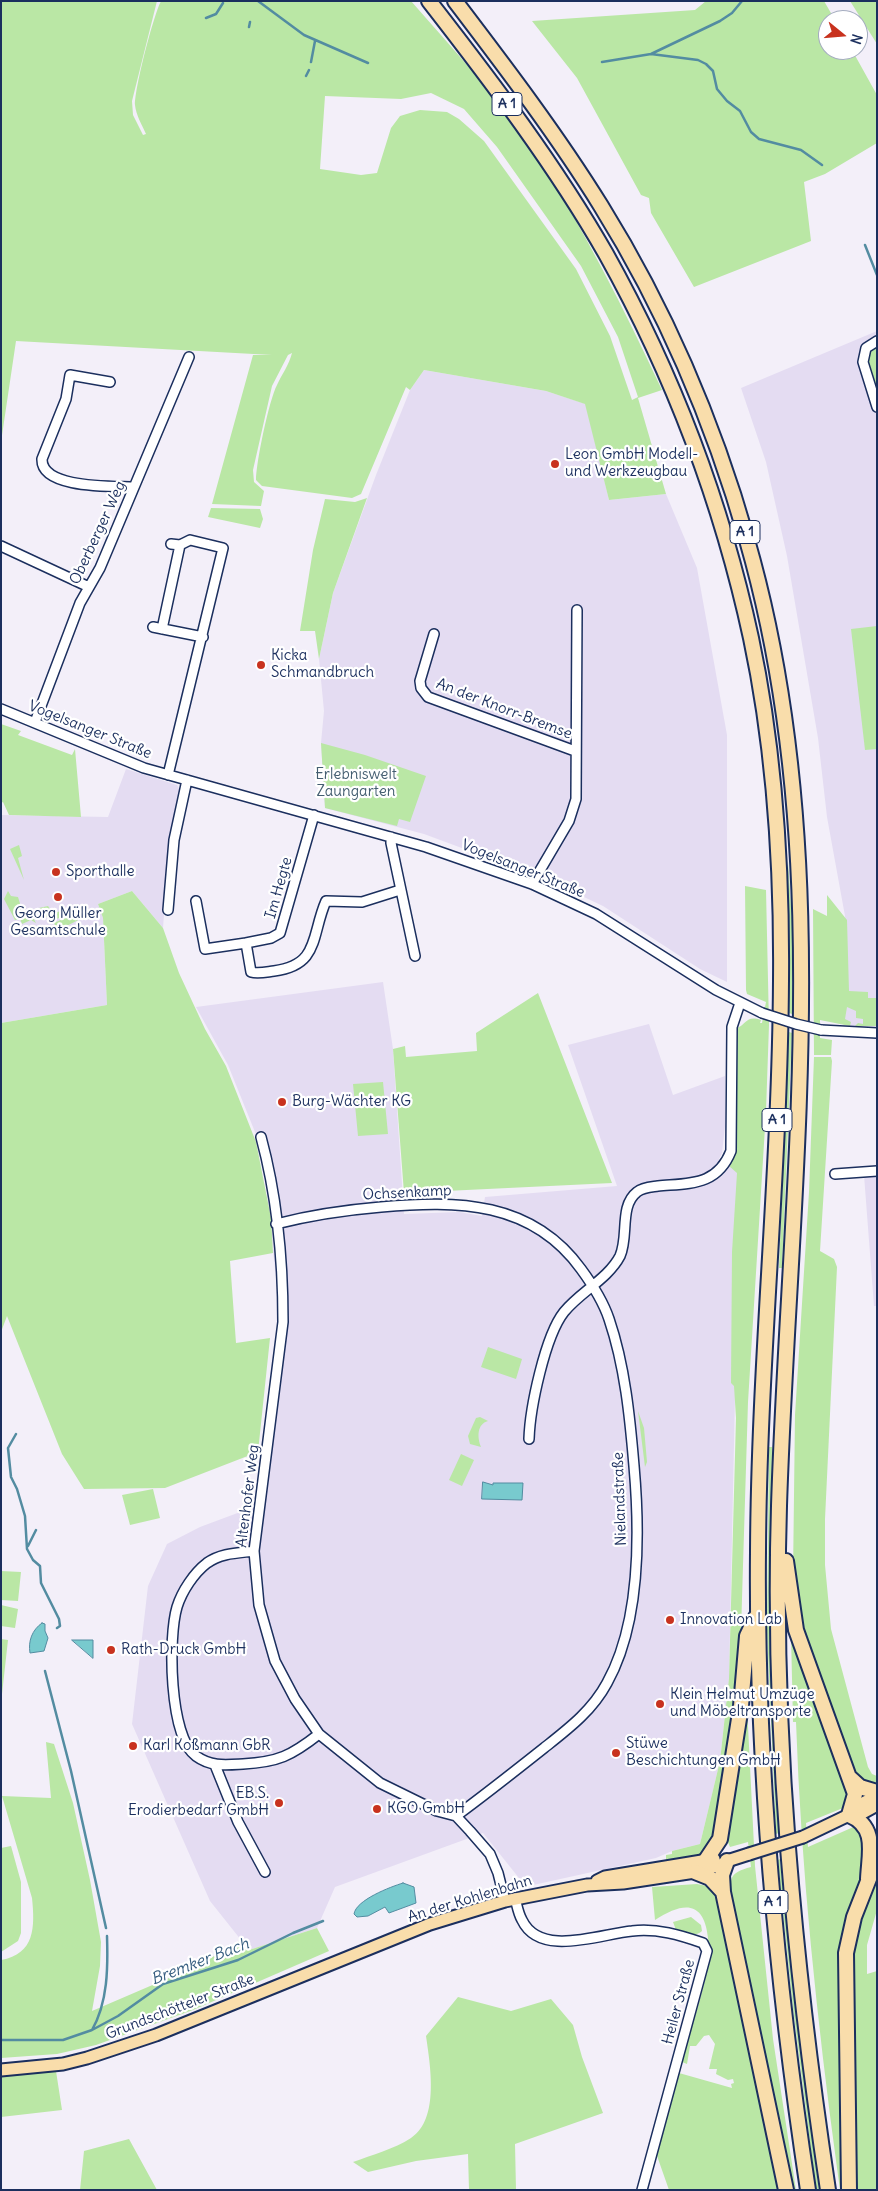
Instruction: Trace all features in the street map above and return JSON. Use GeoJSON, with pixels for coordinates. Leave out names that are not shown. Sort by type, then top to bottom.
{"type":"FeatureCollection","features":[{"type":"Feature","properties":{"kind":"highway","name":"A 1"},"geometry":{"type":"LineString","coordinates":[[428,1],[540,151],[604,251],[643,325],[665,373],[706,478],[728,549],[751,640],[765,730],[776,827],[781,969],[777,1134],[760,1443],[758,1612],[762,1751],[775,1920],[808,2190]]}},
{"type":"Feature","properties":{"kind":"highway","name":"A 1"},"geometry":{"type":"LineString","coordinates":[[455,1],[561,144],[605,213],[647,286],[678,352],[719,452],[748,541],[772,639],[786,726],[797,826],[802,973],[798,1136],[779,1514],[779,1638],[782,1746],[791,1894],[828,2190]]}},
{"type":"Feature","properties":{"kind":"highway"},"geometry":{"type":"LineString","coordinates":[[779,1514],[796,1630],[855,1794],[849,1815],[863,1822],[867,1831],[871,1849],[868,1879]]}},
{"type":"Feature","properties":{"kind":"highway"},"geometry":{"type":"LineString","coordinates":[[706,1860],[720,1839],[741,1706],[747,1636],[758,1612]]}},
{"type":"Feature","properties":{"kind":"highway"},"geometry":{"type":"LineString","coordinates":[[849,1777],[860,1787],[877,1794]]}},
{"type":"Feature","properties":{"kind":"highway"},"geometry":{"type":"LineString","coordinates":[[849,2190],[846,1953],[850,1930],[875,1862],[877,1831]]}},
{"type":"Feature","properties":{"kind":"highway"},"geometry":{"type":"LineString","coordinates":[[720,1839],[730,1860],[722,1875],[723,1892],[786,2190]]}},
{"type":"Feature","properties":{"kind":"highway"},"geometry":{"type":"LineString","coordinates":[[695,1872],[710,1878],[723,1892]]}},
{"type":"Feature","properties":{"kind":"main road","name":"An der Kohlenbahn"},"geometry":{"type":"LineString","coordinates":[[364,1950],[430,1924],[510,1899],[587,1885],[623,1883],[695,1872],[721,1865],[730,1860],[807,1835],[849,1815],[857,1806],[877,1794]]}},
{"type":"Feature","properties":{"kind":"main road","name":"An der Kohlenbahn"},"geometry":{"type":"LineString","coordinates":[[849,1815],[859,1815],[877,1805]]}},
{"type":"Feature","properties":{"kind":"main road","name":"An der Kohlenbahn"},"geometry":{"type":"LineString","coordinates":[[587,1885],[605,1877],[706,1860],[721,1858],[730,1860]]}},
{"type":"Feature","properties":{"kind":"main road","name":"Grundschötteler Straße"},"geometry":{"type":"LineString","coordinates":[[1,2070],[63,2064],[113,2050],[156,2035],[364,1950]]}},
{"type":"Feature","properties":{"kind":"street"},"geometry":{"type":"LineString","coordinates":[[877,341],[866,348],[863,362],[877,407]]}},
{"type":"Feature","properties":{"kind":"street","name":"Oberberger Weg"},"geometry":{"type":"LineString","coordinates":[[35,722],[69,629],[89,586],[100,568],[189,357]]}},
{"type":"Feature","properties":{"kind":"street"},"geometry":{"type":"LineString","coordinates":[[110,382],[70,375],[66,399],[42,459],[42,466],[46,473],[77,484],[134,487]]}},
{"type":"Feature","properties":{"kind":"street","name":"Vogelsanger Straße"},"geometry":{"type":"LineString","coordinates":[[168,775],[195,672],[224,548],[190,540],[176,545],[157,628],[203,637]]}},
{"type":"Feature","properties":{"kind":"street"},"geometry":{"type":"LineString","coordinates":[[1,546],[89,586]]}},
{"type":"Feature","properties":{"kind":"street","name":"An der Knorr-Bremse"},"geometry":{"type":"LineString","coordinates":[[532,884],[574,810],[577,785],[575,751],[577,610]]}},
{"type":"Feature","properties":{"kind":"street","name":"An der Knorr-Bremse"},"geometry":{"type":"LineString","coordinates":[[434,634],[420,681],[421,688],[428,697],[575,751]]}},
{"type":"Feature","properties":{"kind":"street","name":"Vogelsanger Straße"},"geometry":{"type":"LineString","coordinates":[[1,709],[114,756],[168,775],[426,847],[532,884],[596,914],[740,1003],[762,1013],[820,1030],[877,1033]]}},
{"type":"Feature","properties":{"kind":"street"},"geometry":{"type":"LineString","coordinates":[[168,910],[174,840],[187,780]]}},
{"type":"Feature","properties":{"kind":"street","name":"Im Hegte"},"geometry":{"type":"LineString","coordinates":[[196,901],[205,949],[271,938],[280,932],[314,815]]}},
{"type":"Feature","properties":{"kind":"street"},"geometry":{"type":"LineString","coordinates":[[391,837],[390,843],[415,956]]}},
{"type":"Feature","properties":{"kind":"street"},"geometry":{"type":"LineString","coordinates":[[246,943],[250,972],[291,968],[299,964],[311,949],[326,901],[362,902],[400,890]]}},
{"type":"Feature","properties":{"kind":"street"},"geometry":{"type":"LineString","coordinates":[[529,1439],[530,1417],[555,1327],[563,1313],[615,1264],[626,1237],[626,1208],[637,1191],[649,1187],[696,1182],[710,1178],[726,1162],[731,1151],[732,1027],[740,1003]]}},
{"type":"Feature","properties":{"kind":"street","name":"Altenhofer Weg"},"geometry":{"type":"LineString","coordinates":[[261,1137],[276,1224],[283,1281],[284,1322],[254,1551],[259,1606],[275,1661],[296,1700],[319,1734],[380,1783],[437,1811],[456,1816]]}},
{"type":"Feature","properties":{"kind":"street"},"geometry":{"type":"LineString","coordinates":[[835,1174],[877,1171]]}},
{"type":"Feature","properties":{"kind":"street","name":"Ochsenkamp"},"geometry":{"type":"LineString","coordinates":[[276,1224],[342,1210],[398,1205],[439,1203],[483,1207],[519,1219],[554,1240],[570,1254],[593,1285]]}},
{"type":"Feature","properties":{"kind":"street","name":"Nielandstraße"},"geometry":{"type":"LineString","coordinates":[[456,1816],[571,1727],[589,1709],[606,1685],[626,1635],[636,1544],[635,1478],[631,1424],[609,1318],[593,1285]]}},
{"type":"Feature","properties":{"kind":"street"},"geometry":{"type":"LineString","coordinates":[[254,1551],[224,1555],[205,1565],[186,1588],[178,1606],[173,1628],[174,1692],[181,1735],[195,1756],[215,1765],[271,1762],[301,1749],[319,1734]]}},
{"type":"Feature","properties":{"kind":"street"},"geometry":{"type":"LineString","coordinates":[[215,1765],[238,1822],[264,1872]]}},
{"type":"Feature","properties":{"kind":"street"},"geometry":{"type":"LineString","coordinates":[[456,1816],[490,1854],[510,1899]]}},
{"type":"Feature","properties":{"kind":"street","name":"Heiler Straße"},"geometry":{"type":"LineString","coordinates":[[510,1899],[532,1933],[549,1941],[599,1937],[631,1931],[648,1931],[675,1933],[703,1942],[706,1946],[707,1951],[642,2190]]}},
{"type":"Feature","properties":{"kind":"shaded area"},"geometry":{"type":"Polygon","coordinates":[[[877,331],[877,1026],[858,1027],[843,1026],[848,991],[845,916],[827,817],[818,738],[787,556],[766,462],[741,388],[877,331]]]}},
{"type":"Feature","properties":{"kind":"shaded area"},"geometry":{"type":"Polygon","coordinates":[[[424,370],[546,391],[586,404],[609,500],[666,494],[697,568],[727,735],[727,982],[700,969],[603,906],[548,880],[424,834],[325,808],[321,743],[324,711],[319,659],[333,593],[376,475],[410,390],[424,370]]]}},
{"type":"Feature","properties":{"kind":"shaded area","name":"Georg Müller Gesamtschule"},"geometry":{"type":"Polygon","coordinates":[[[126,769],[177,785],[180,790],[181,796],[170,835],[163,928],[132,891],[98,904],[103,918],[107,1005],[1,1023],[1,815],[108,817],[126,769]]]}},
{"type":"Feature","properties":{"kind":"shaded area"},"geometry":{"type":"Polygon","coordinates":[[[383,982],[393,1049],[404,1214],[459,1212],[482,1216],[485,1197],[617,1186],[568,1045],[649,1024],[673,1095],[725,1076],[725,1126],[722,1153],[718,1161],[740,1163],[729,1678],[720,1761],[700,1844],[672,1851],[656,1858],[533,1885],[523,1883],[483,1833],[335,1887],[317,1928],[249,1950],[210,1901],[132,1724],[148,1586],[167,1544],[200,1527],[259,1505],[280,1317],[267,1192],[259,1142],[228,1065],[196,1007],[383,982]]]}},
{"type":"Feature","properties":{"kind":"shaded area"},"geometry":{"type":"Polygon","coordinates":[[[877,1174],[877,1306],[874,1306],[864,1175],[877,1174]]]}},
{"type":"Feature","properties":{"kind":"green space"},"geometry":{"type":"Polygon","coordinates":[[[1,1],[157,1],[132,101],[133,115],[143,135],[146,134],[139,120],[135,105],[136,96],[149,36],[161,1],[411,1],[476,76],[522,135],[554,183],[603,270],[662,390],[638,398],[666,494],[609,500],[585,404],[546,391],[424,370],[410,390],[406,387],[361,494],[352,498],[262,486],[256,480],[258,460],[270,404],[292,353],[288,355],[272,386],[253,470],[254,482],[264,491],[261,506],[212,504],[253,355],[272,355],[16,341],[1,442],[1,1]],[[431,93],[401,99],[325,96],[320,169],[361,175],[377,173],[391,128],[400,116],[420,110],[447,112],[459,119],[484,141],[576,269],[610,336],[632,400],[638,397],[618,337],[581,266],[497,147],[464,109],[431,93]]]}},
{"type":"Feature","properties":{"kind":"green space"},"geometry":{"type":"Polygon","coordinates":[[[706,1],[824,1],[829,10],[818,10],[818,60],[858,60],[877,95],[877,143],[825,174],[804,182],[811,241],[694,287],[651,213],[649,198],[641,195],[577,78],[532,21],[695,10],[706,1]]]}},
{"type":"Feature","properties":{"kind":"green space"},"geometry":{"type":"Polygon","coordinates":[[[850,1],[877,1],[877,44],[868,30],[868,10],[856,10],[850,1]]]}},
{"type":"Feature","properties":{"kind":"green space"},"geometry":{"type":"Polygon","coordinates":[[[877,346],[877,391],[869,367],[869,361],[872,350],[877,346]]]}},
{"type":"Feature","properties":{"kind":"green space"},"geometry":{"type":"Polygon","coordinates":[[[367,498],[333,593],[319,659],[315,631],[300,631],[313,550],[325,499],[355,502],[367,498]]]}},
{"type":"Feature","properties":{"kind":"green space"},"geometry":{"type":"Polygon","coordinates":[[[211,508],[260,509],[263,519],[260,528],[208,517],[211,508]]]}},
{"type":"Feature","properties":{"kind":"green space"},"geometry":{"type":"Polygon","coordinates":[[[877,626],[877,749],[865,750],[851,629],[877,626]]]}},
{"type":"Feature","properties":{"kind":"green space"},"geometry":{"type":"Polygon","coordinates":[[[1,724],[21,731],[18,735],[72,755],[75,749],[81,817],[9,815],[3,802],[1,803],[1,724]]]}},
{"type":"Feature","properties":{"kind":"green space","name":"Erlebniswelt Zaungarten"},"geometry":{"type":"Polygon","coordinates":[[[321,743],[365,755],[426,776],[410,822],[399,819],[397,826],[325,808],[321,743]]]}},
{"type":"Feature","properties":{"kind":"green space"},"geometry":{"type":"Polygon","coordinates":[[[19,845],[22,856],[18,858],[24,880],[10,849],[19,845]]]}},
{"type":"Feature","properties":{"kind":"green space"},"geometry":{"type":"Polygon","coordinates":[[[788,861],[792,921],[792,1014],[789,1013],[788,861]]]}},
{"type":"Feature","properties":{"kind":"green space"},"geometry":{"type":"Polygon","coordinates":[[[745,886],[766,890],[769,1025],[766,1111],[748,1402],[740,1664],[712,1839],[703,1855],[666,1861],[666,1855],[672,1854],[672,1851],[700,1844],[720,1761],[729,1678],[736,1418],[734,1386],[731,1383],[732,1252],[737,1173],[729,1166],[735,1153],[737,1137],[737,1028],[749,1019],[761,1020],[760,1023],[762,1023],[766,1002],[747,994],[746,990],[745,886]]]}},
{"type":"Feature","properties":{"kind":"green space"},"geometry":{"type":"Polygon","coordinates":[[[8,891],[11,896],[18,897],[22,910],[30,912],[36,923],[31,920],[22,924],[20,919],[15,920],[4,899],[8,891]]]}},
{"type":"Feature","properties":{"kind":"green space"},"geometry":{"type":"Polygon","coordinates":[[[132,891],[163,928],[179,973],[205,1029],[226,1066],[256,1142],[271,1218],[273,1253],[230,1261],[236,1343],[270,1338],[258,1452],[165,1488],[84,1489],[62,1454],[7,1316],[1,1332],[1,1023],[107,1005],[103,918],[98,904],[132,891]]]}},
{"type":"Feature","properties":{"kind":"green space"},"geometry":{"type":"Polygon","coordinates":[[[827,895],[847,920],[849,991],[868,992],[868,998],[877,998],[877,1026],[855,1026],[858,1023],[863,1024],[863,1019],[856,1018],[856,1011],[847,1007],[845,1019],[851,1022],[850,1026],[820,1020],[820,1038],[832,1040],[831,1055],[814,1055],[813,909],[827,916],[827,895]]]}},
{"type":"Feature","properties":{"kind":"green space"},"geometry":{"type":"Polygon","coordinates":[[[48,906],[53,913],[78,907],[63,917],[52,918],[42,914],[39,908],[48,906]]]}},
{"type":"Feature","properties":{"kind":"green space"},"geometry":{"type":"Polygon","coordinates":[[[85,909],[86,916],[57,931],[54,923],[85,909]]]}},
{"type":"Feature","properties":{"kind":"green space"},"geometry":{"type":"Polygon","coordinates":[[[538,993],[612,1183],[404,1193],[393,1049],[405,1046],[406,1057],[477,1051],[476,1033],[538,993]]]}},
{"type":"Feature","properties":{"kind":"green space"},"geometry":{"type":"Polygon","coordinates":[[[789,1032],[792,1033],[782,1268],[779,1268],[789,1032]]]}},
{"type":"Feature","properties":{"kind":"green space"},"geometry":{"type":"Polygon","coordinates":[[[814,1057],[831,1057],[832,1061],[820,1251],[834,1259],[837,1267],[825,1519],[825,1565],[831,1629],[868,1767],[872,1774],[877,1776],[877,1787],[857,1779],[805,1645],[793,1575],[795,1415],[809,1192],[814,1057]]]}},
{"type":"Feature","properties":{"kind":"green space"},"geometry":{"type":"Polygon","coordinates":[[[383,1082],[388,1134],[358,1136],[353,1084],[383,1082]]]}},
{"type":"Feature","properties":{"kind":"green space"},"geometry":{"type":"Polygon","coordinates":[[[488,1347],[522,1359],[516,1379],[481,1367],[488,1347]]]}},
{"type":"Feature","properties":{"kind":"green space"},"geometry":{"type":"Polygon","coordinates":[[[638,1411],[644,1428],[647,1462],[645,1467],[638,1411]]]}},
{"type":"Feature","properties":{"kind":"green space"},"geometry":{"type":"Polygon","coordinates":[[[480,1417],[488,1421],[482,1425],[479,1431],[481,1447],[470,1444],[468,1436],[476,1418],[480,1417]]]}},
{"type":"Feature","properties":{"kind":"green space"},"geometry":{"type":"Polygon","coordinates":[[[769,1447],[772,1447],[770,1643],[779,1833],[776,1834],[767,1631],[769,1447]]]}},
{"type":"Feature","properties":{"kind":"green space"},"geometry":{"type":"Polygon","coordinates":[[[461,1454],[474,1460],[462,1486],[449,1480],[461,1454]]]}},
{"type":"Feature","properties":{"kind":"green space"},"geometry":{"type":"Polygon","coordinates":[[[153,1489],[160,1518],[130,1525],[122,1495],[153,1489]]]}},
{"type":"Feature","properties":{"kind":"green space"},"geometry":{"type":"Polygon","coordinates":[[[1,1571],[21,1572],[18,1601],[1,1600],[1,1571]]]}},
{"type":"Feature","properties":{"kind":"green space"},"geometry":{"type":"Polygon","coordinates":[[[1,1605],[18,1609],[15,1628],[1,1626],[1,1605]]]}},
{"type":"Feature","properties":{"kind":"green space"},"geometry":{"type":"Polygon","coordinates":[[[791,1635],[850,1794],[843,1808],[806,1823],[808,1847],[858,1825],[864,1834],[862,1880],[843,1935],[838,1973],[842,2190],[840,2190],[830,2112],[811,1945],[798,1778],[796,1722],[793,1722],[791,1635]]]}},
{"type":"Feature","properties":{"kind":"green space"},"geometry":{"type":"Polygon","coordinates":[[[1,1639],[8,1640],[2,1694],[1,1694],[1,1639]]]}},
{"type":"Feature","properties":{"kind":"green space"},"geometry":{"type":"Polygon","coordinates":[[[747,1706],[755,1866],[773,2039],[796,2190],[791,2190],[731,1899],[732,1877],[738,1871],[751,1867],[748,1842],[730,1847],[727,1840],[747,1706]]]}},
{"type":"Feature","properties":{"kind":"green space"},"geometry":{"type":"Polygon","coordinates":[[[46,1742],[54,1744],[73,1803],[101,1942],[100,1966],[92,2011],[199,1965],[241,1940],[249,1950],[317,1928],[329,1951],[193,2010],[96,2045],[57,2054],[1,2058],[1,1960],[21,1952],[27,1945],[33,1919],[32,1898],[2,1796],[51,1798],[46,1742]]]}},
{"type":"Feature","properties":{"kind":"green space"},"geometry":{"type":"Polygon","coordinates":[[[11,1846],[21,1882],[21,1933],[18,1941],[1,1952],[1,1848],[11,1846]]]}},
{"type":"Feature","properties":{"kind":"green space"},"geometry":{"type":"Polygon","coordinates":[[[780,1859],[795,2008],[819,2190],[816,2190],[793,2008],[779,1872],[778,1860],[780,1859]]]}},
{"type":"Feature","properties":{"kind":"green space"},"geometry":{"type":"Polygon","coordinates":[[[877,1866],[877,1910],[867,1945],[867,1974],[877,1971],[877,2190],[854,2190],[853,1943],[877,1866]]]}},
{"type":"Feature","properties":{"kind":"green space"},"geometry":{"type":"Polygon","coordinates":[[[709,1883],[718,1892],[781,2190],[669,2190],[656,2153],[679,2073],[732,2088],[731,2084],[734,2083],[733,2079],[728,2080],[716,2074],[717,2069],[709,2069],[715,2044],[709,2035],[704,2036],[696,2046],[690,2046],[687,2064],[682,2062],[708,1967],[710,1953],[706,1926],[702,1917],[697,1911],[683,1908],[665,1914],[655,1920],[652,1887],[697,1884],[707,1886],[709,1883]]]}},
{"type":"Feature","properties":{"kind":"green space"},"geometry":{"type":"Polygon","coordinates":[[[691,1917],[701,1925],[702,1931],[693,1935],[676,1930],[673,1922],[691,1917]]]}},
{"type":"Feature","properties":{"kind":"green space"},"geometry":{"type":"Polygon","coordinates":[[[458,1997],[511,2011],[551,1999],[573,2025],[582,2057],[603,2113],[515,2144],[516,2190],[469,2190],[468,2154],[416,2161],[368,2172],[353,2162],[383,2152],[411,2138],[420,2129],[430,2105],[431,2090],[426,2036],[458,1997]]]}},
{"type":"Feature","properties":{"kind":"green space"},"geometry":{"type":"Polygon","coordinates":[[[56,2071],[62,2110],[1,2117],[1,2074],[56,2071]]]}},
{"type":"Feature","properties":{"kind":"green space"},"geometry":{"type":"Polygon","coordinates":[[[129,2139],[157,2190],[80,2190],[84,2151],[129,2139]]]}},
{"type":"Feature","properties":{"kind":"water"},"geometry":{"type":"Polygon","coordinates":[[[483,1482],[493,1485],[493,1483],[523,1483],[522,1500],[482,1499],[483,1482]]]}},
{"type":"Feature","properties":{"kind":"water"},"geometry":{"type":"Polygon","coordinates":[[[42,1623],[45,1624],[48,1638],[44,1651],[30,1653],[32,1636],[42,1623]]]}},
{"type":"Feature","properties":{"kind":"water"},"geometry":{"type":"Polygon","coordinates":[[[72,1640],[93,1640],[93,1658],[72,1640]]]}},
{"type":"Feature","properties":{"kind":"water"},"geometry":{"type":"Polygon","coordinates":[[[403,1883],[414,1887],[416,1903],[389,1913],[385,1907],[368,1916],[357,1917],[354,1914],[356,1909],[367,1899],[403,1883]]]}},
{"type":"Feature","properties":{"kind":"waterway"},"geometry":{"type":"LineString","coordinates":[[258,1],[304,35],[368,63]]}},
{"type":"Feature","properties":{"kind":"waterway"},"geometry":{"type":"LineString","coordinates":[[602,62],[651,54],[720,21],[732,13],[742,1]]}},
{"type":"Feature","properties":{"kind":"waterway"},"geometry":{"type":"LineString","coordinates":[[206,18],[216,14],[223,3]]}},
{"type":"Feature","properties":{"kind":"waterway"},"geometry":{"type":"LineString","coordinates":[[249,27],[250,22]]}},
{"type":"Feature","properties":{"kind":"waterway"},"geometry":{"type":"LineString","coordinates":[[311,62],[315,41]]}},
{"type":"Feature","properties":{"kind":"waterway"},"geometry":{"type":"LineString","coordinates":[[651,54],[698,60],[706,64],[713,71],[717,89],[727,101],[740,111],[751,132],[759,139],[801,150],[822,165]]}},
{"type":"Feature","properties":{"kind":"waterway"},"geometry":{"type":"LineString","coordinates":[[306,76],[309,70]]}},
{"type":"Feature","properties":{"kind":"waterway"},"geometry":{"type":"LineString","coordinates":[[865,245],[877,275]]}},
{"type":"Feature","properties":{"kind":"waterway"},"geometry":{"type":"LineString","coordinates":[[16,1434],[8,1448],[11,1477],[17,1489],[25,1516],[27,1549],[33,1560],[40,1566],[41,1583],[59,1619],[60,1626],[57,1628]]}},
{"type":"Feature","properties":{"kind":"waterway"},"geometry":{"type":"LineString","coordinates":[[28,1546],[36,1530]]}},
{"type":"Feature","properties":{"kind":"waterway"},"geometry":{"type":"LineString","coordinates":[[45,1671],[71,1771],[106,1928]]}},
{"type":"Feature","properties":{"kind":"waterway","name":"Bremker Bach"},"geometry":{"type":"LineString","coordinates":[[1,2040],[63,2040],[92,2030],[118,2016],[163,1984],[238,1960],[293,1933],[323,1921]]}},
{"type":"Feature","properties":{"kind":"waterway"},"geometry":{"type":"LineString","coordinates":[[92,2030],[101,2008],[106,1984],[107,1936]]}},
{"type":"Feature","properties":{"kind":"place","name":"Leon GmbH Modell- und Werkzeugbau"},"geometry":{"type":"Point","coordinates":[555,464]}},
{"type":"Feature","properties":{"kind":"place","name":"Kicka Schmandbruch"},"geometry":{"type":"Point","coordinates":[261,665]}},
{"type":"Feature","properties":{"kind":"place","name":"Sporthalle"},"geometry":{"type":"Point","coordinates":[56,872]}},
{"type":"Feature","properties":{"kind":"place","name":"Georg Müller Gesamtschule"},"geometry":{"type":"Point","coordinates":[58,897]}},
{"type":"Feature","properties":{"kind":"place","name":"Burg-Wächter KG"},"geometry":{"type":"Point","coordinates":[282,1102]}},
{"type":"Feature","properties":{"kind":"place","name":"Innovation Lab"},"geometry":{"type":"Point","coordinates":[670,1620]}},
{"type":"Feature","properties":{"kind":"place","name":"Rath-Druck GmbH"},"geometry":{"type":"Point","coordinates":[111,1650]}},
{"type":"Feature","properties":{"kind":"place","name":"Klein Helmut Umzüge und Möbeltransporte"},"geometry":{"type":"Point","coordinates":[660,1704]}},
{"type":"Feature","properties":{"kind":"place","name":"Karl Koßmann GbR"},"geometry":{"type":"Point","coordinates":[133,1746]}},
{"type":"Feature","properties":{"kind":"place","name":"Stüwe Beschichtungen GmbH"},"geometry":{"type":"Point","coordinates":[616,1753]}},
{"type":"Feature","properties":{"kind":"place","name":"EB.S. Erodierbedarf GmbH"},"geometry":{"type":"Point","coordinates":[279,1803]}},
{"type":"Feature","properties":{"kind":"place","name":"KGO GmbH"},"geometry":{"type":"Point","coordinates":[377,1809]}}]}
